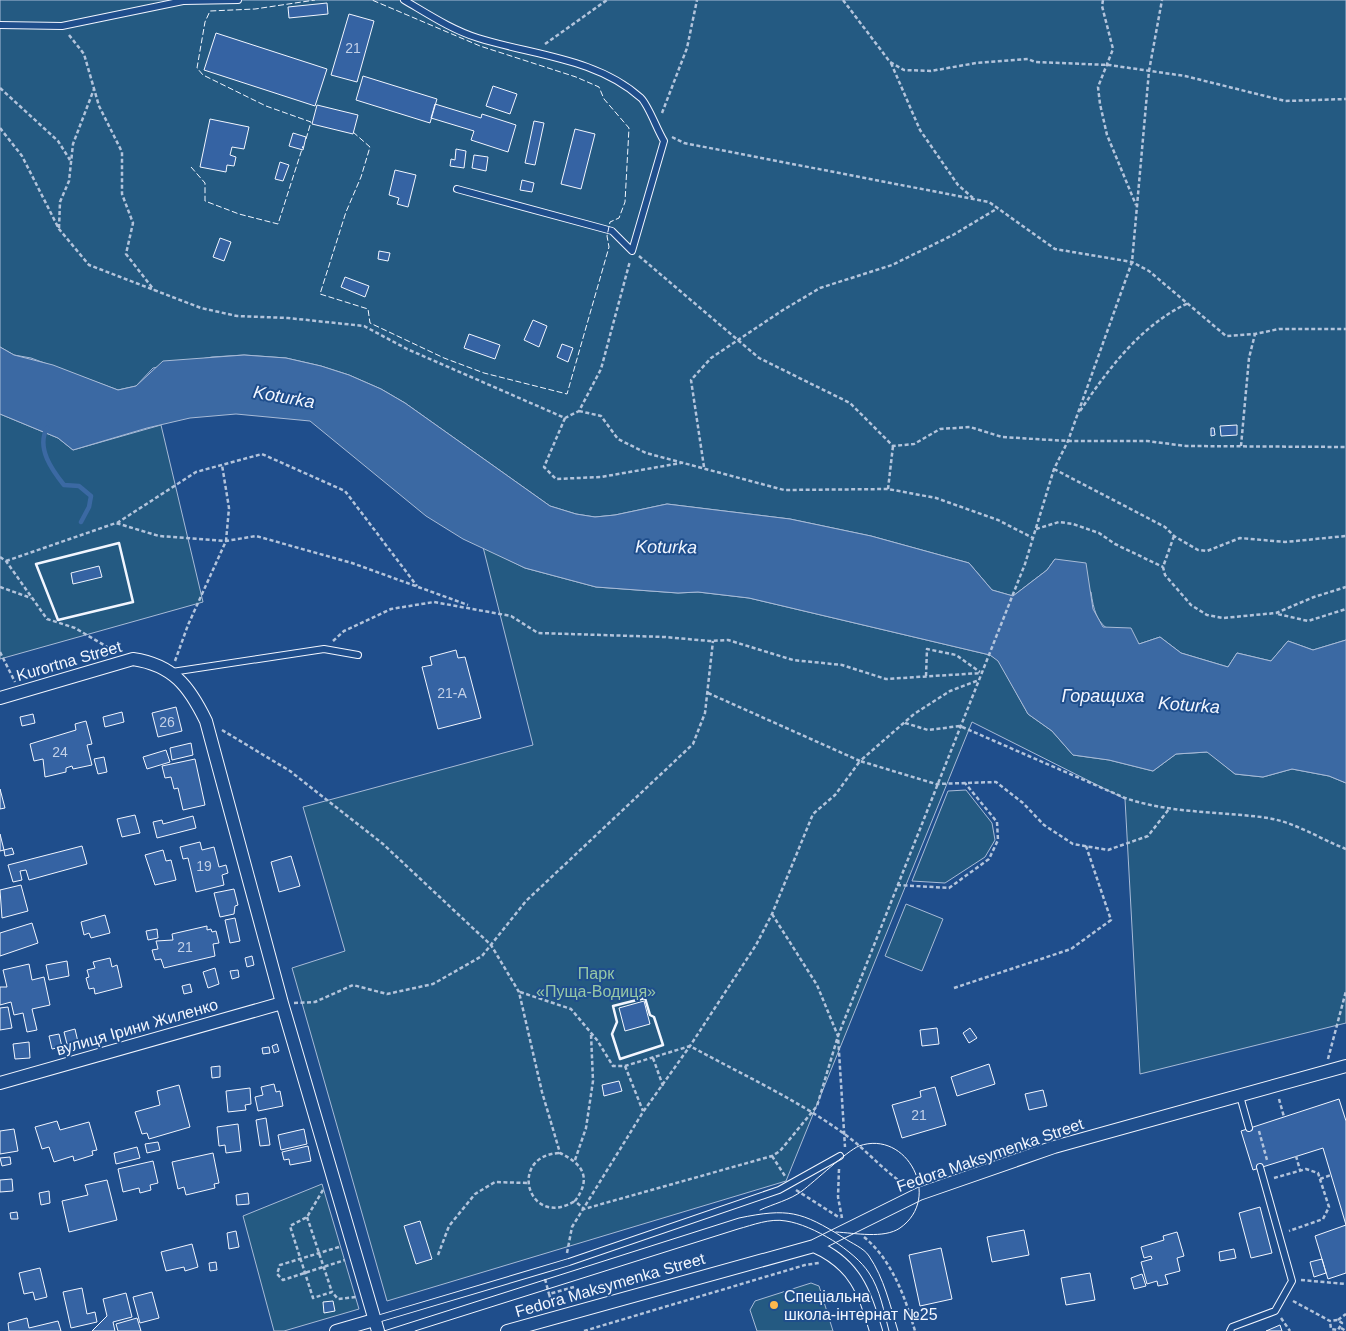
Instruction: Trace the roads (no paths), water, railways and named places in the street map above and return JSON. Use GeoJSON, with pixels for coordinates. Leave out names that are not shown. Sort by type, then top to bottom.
{"type":"FeatureCollection","features":[{"type":"Feature","properties":{"kind":"street","name":"Kurortna Street"},"geometry":{"type":"LineString","coordinates":[[0,698],[132,659],[148,662],[172,672]]}},
{"type":"Feature","properties":{"kind":"street"},"geometry":{"type":"LineString","coordinates":[[172,672],[193,694],[206,721],[282,1003],[376,1325],[336,1331]]}},
{"type":"Feature","properties":{"kind":"street","name":"вулиця Ірини Жиленко"},"geometry":{"type":"LineString","coordinates":[[0,1083],[282,1003]]}},
{"type":"Feature","properties":{"kind":"street","name":"Fedora Maksymenka Street"},"geometry":{"type":"LineString","coordinates":[[507,1331],[814,1246],[919,1194],[1054,1147],[1346,1066]]}},
{"type":"Feature","properties":{"kind":"street"},"geometry":{"type":"LineString","coordinates":[[814,1246],[833,1254],[848,1267],[867,1301],[876,1331]]}},
{"type":"Feature","properties":{"kind":"lane"},"geometry":{"type":"LineString","coordinates":[[0,25],[62,26],[183,1],[238,0]]}},
{"type":"Feature","properties":{"kind":"lane"},"geometry":{"type":"LineString","coordinates":[[404,0],[457,30],[478,38],[583,65],[621,83],[642,99],[656,129],[664,141],[632,251],[612,231],[456,189]]}},
{"type":"Feature","properties":{"kind":"lane"},"geometry":{"type":"LineString","coordinates":[[172,672],[324,649],[358,655]]}},
{"type":"Feature","properties":{"kind":"lane"},"geometry":{"type":"LineString","coordinates":[[1240,1096],[1249,1128]]}},
{"type":"Feature","properties":{"kind":"lane"},"geometry":{"type":"LineString","coordinates":[[376,1325],[569,1262],[779,1190],[840,1156]]}},
{"type":"Feature","properties":{"kind":"lane"},"geometry":{"type":"LineString","coordinates":[[1230,1331],[1232,1327],[1275,1311],[1292,1280],[1260,1167]]}},
{"type":"Feature","properties":{"kind":"water","name":"Горащиха"},"geometry":{"type":"Polygon","coordinates":[[[0,347],[14,355],[53,365],[118,390],[136,386],[163,361],[244,355],[286,358],[321,366],[349,375],[381,389],[405,403],[550,506],[576,514],[595,517],[615,515],[667,504],[790,519],[871,536],[969,563],[992,590],[1013,596],[1047,570],[1055,559],[1086,563],[1093,609],[1103,627],[1131,628],[1139,644],[1160,637],[1181,653],[1228,667],[1237,653],[1271,661],[1288,641],[1313,650],[1346,640],[1346,783],[1329,776],[1292,769],[1263,777],[1235,774],[1207,752],[1176,754],[1153,771],[1109,760],[1073,755],[1052,731],[1028,714],[998,661],[990,655],[749,598],[698,592],[678,593],[596,587],[525,568],[463,539],[426,516],[310,421],[236,414],[190,418],[147,428],[73,450],[58,438],[0,414],[0,347]]]}},
{"type":"Feature","properties":{"kind":"waterway"},"geometry":{"type":"LineString","coordinates":[[47,428],[43,443],[50,466],[64,485],[79,486],[91,496],[89,507],[81,522]]}},
{"type":"Feature","properties":{"kind":"tram line"},"geometry":{"type":"LineString","coordinates":[[760,1210],[797,1194],[859,1146],[876,1143],[892,1147],[914,1169],[919,1184],[918,1200],[913,1215],[900,1228],[886,1233],[869,1235],[836,1232]]}},
{"type":"Feature","properties":{"kind":"tram line"},"geometry":{"type":"LineString","coordinates":[[384,1331],[739,1218],[770,1213],[794,1214],[805,1217],[829,1229],[867,1253],[883,1283],[898,1331]]}},
{"type":"Feature","properties":{"kind":"tram line"},"geometry":{"type":"LineString","coordinates":[[415,1331],[738,1229],[774,1220],[797,1223],[820,1233],[854,1256],[869,1273],[876,1286],[889,1331]]}},
{"type":"Feature","properties":{"kind":"place","name":"Спеціальна школа-інтернат №25"},"geometry":{"type":"Point","coordinates":[774,1305]}},
{"type":"Feature","properties":{"kind":"water label","name":"Koturka"},"geometry":{"type":"Point","coordinates":[284,397]}},
{"type":"Feature","properties":{"kind":"water label","name":"Koturka"},"geometry":{"type":"Point","coordinates":[666,547]}},
{"type":"Feature","properties":{"kind":"water label","name":"Koturka"},"geometry":{"type":"Point","coordinates":[1189,705]}},
{"type":"Feature","properties":{"kind":"park label","name":"Парк «Пуща-Водиця»"},"geometry":{"type":"Point","coordinates":[596,982]}}]}
